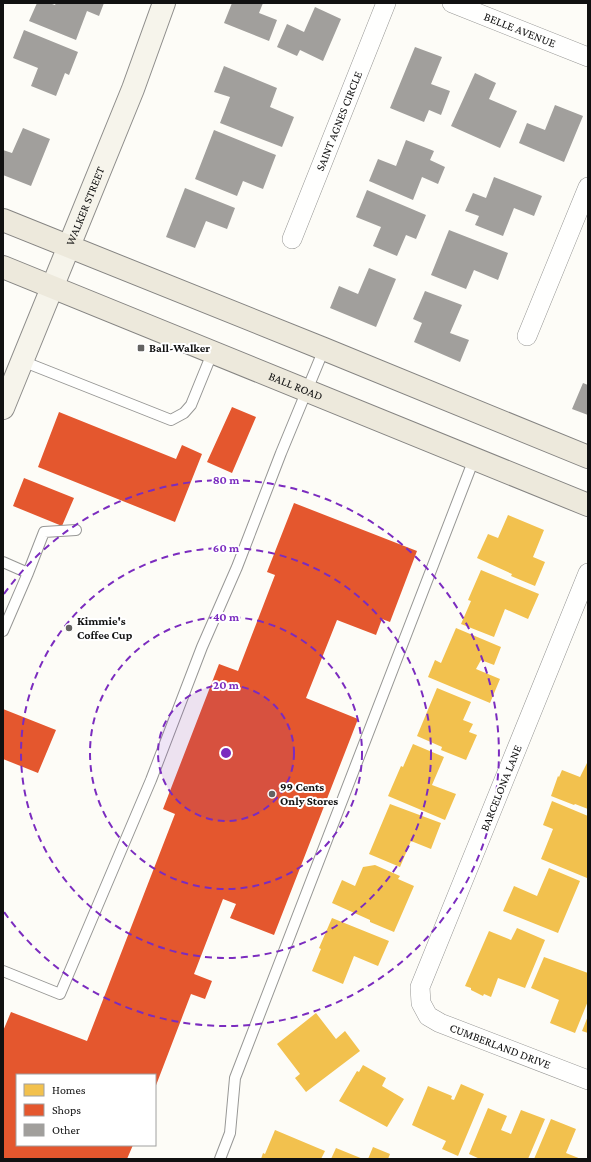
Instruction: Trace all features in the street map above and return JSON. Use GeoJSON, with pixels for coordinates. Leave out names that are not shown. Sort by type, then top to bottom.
{"type":"FeatureCollection","features":[{"type":"Feature","properties":{"kind":"main road","name":"WALKER STREET"},"geometry":{"type":"LineString","coordinates":[[3,408],[133,89],[164,3]]}},
{"type":"Feature","properties":{"kind":"main road"},"geometry":{"type":"LineString","coordinates":[[3,220],[588,457]]}},
{"type":"Feature","properties":{"kind":"main road","name":"BALL ROAD"},"geometry":{"type":"LineString","coordinates":[[3,267],[588,505]]}},
{"type":"Feature","properties":{"kind":"street","name":"SAINT AGNES CIRCLE"},"geometry":{"type":"LineString","coordinates":[[292,239],[386,3]]}},
{"type":"Feature","properties":{"kind":"street","name":"BELLE AVENUE"},"geometry":{"type":"LineString","coordinates":[[452,3],[588,57]]}},
{"type":"Feature","properties":{"kind":"street"},"geometry":{"type":"LineString","coordinates":[[527,336],[588,187]]}},
{"type":"Feature","properties":{"kind":"street","name":"BARCELONA LANE"},"geometry":{"type":"LineString","coordinates":[[421,1003],[420,987],[588,573]]}},
{"type":"Feature","properties":{"kind":"street","name":"CUMBERLAND DRIVE"},"geometry":{"type":"LineString","coordinates":[[421,1003],[428,1016],[440,1023],[588,1080]]}},
{"type":"Feature","properties":{"kind":"lane"},"geometry":{"type":"LineString","coordinates":[[3,971],[60,994],[151,780],[202,647],[324,349]]}},
{"type":"Feature","properties":{"kind":"lane"},"geometry":{"type":"LineString","coordinates":[[22,360],[171,420],[184,413],[191,405],[212,351]]}},
{"type":"Feature","properties":{"kind":"lane"},"geometry":{"type":"LineString","coordinates":[[220,1159],[230,1133],[235,1078],[474,459]]}},
{"type":"Feature","properties":{"kind":"lane"},"geometry":{"type":"LineString","coordinates":[[3,631],[44,532],[76,530]]}},
{"type":"Feature","properties":{"kind":"lane"},"geometry":{"type":"LineString","coordinates":[[3,562],[28,573]]}},
{"type":"Feature","properties":{"kind":"building: Homes"},"geometry":{"type":"Polygon","coordinates":[[[508,515],[544,530],[533,557],[545,562],[535,586],[511,576],[512,574],[477,558],[488,534],[498,538],[508,515]]]}},
{"type":"Feature","properties":{"kind":"building: Homes"},"geometry":{"type":"Polygon","coordinates":[[[481,570],[539,594],[528,619],[505,609],[494,637],[461,624],[471,601],[468,600],[481,570]]]}},
{"type":"Feature","properties":{"kind":"building: Homes"},"geometry":{"type":"Polygon","coordinates":[[[456,628],[501,647],[494,665],[481,660],[476,669],[500,679],[490,703],[428,677],[435,660],[441,663],[456,628]]]}},
{"type":"Feature","properties":{"kind":"building: Homes"},"geometry":{"type":"Polygon","coordinates":[[[437,688],[471,702],[463,720],[473,724],[469,732],[477,735],[466,760],[441,750],[442,747],[417,736],[437,688]]]}},
{"type":"Feature","properties":{"kind":"building: Homes"},"geometry":{"type":"Polygon","coordinates":[[[413,744],[444,757],[432,785],[456,794],[445,820],[388,796],[401,766],[403,767],[413,744]]]}},
{"type":"Feature","properties":{"kind":"building: Homes"},"geometry":{"type":"Polygon","coordinates":[[[588,761],[588,809],[551,796],[558,776],[559,777],[562,770],[580,777],[588,761]]]}},
{"type":"Feature","properties":{"kind":"building: Homes"},"geometry":{"type":"Polygon","coordinates":[[[552,801],[588,816],[587,878],[541,859],[553,829],[543,825],[552,801]]]}},
{"type":"Feature","properties":{"kind":"building: Homes"},"geometry":{"type":"Polygon","coordinates":[[[390,804],[441,823],[431,849],[411,841],[400,867],[369,854],[390,804]]]}},
{"type":"Feature","properties":{"kind":"building: Homes"},"geometry":{"type":"Polygon","coordinates":[[[375,865],[400,876],[398,879],[414,886],[394,932],[332,903],[342,880],[355,886],[363,867],[375,865]]]}},
{"type":"Feature","properties":{"kind":"building: Homes"},"geometry":{"type":"Polygon","coordinates":[[[549,868],[580,881],[558,933],[503,911],[514,886],[537,896],[549,868]]]}},
{"type":"Feature","properties":{"kind":"building: Homes"},"geometry":{"type":"Polygon","coordinates":[[[332,918],[389,941],[378,966],[354,956],[343,984],[312,971],[321,949],[319,948],[332,918]]]}},
{"type":"Feature","properties":{"kind":"building: Homes"},"geometry":{"type":"Polygon","coordinates":[[[517,928],[545,940],[525,988],[498,978],[491,997],[484,994],[483,996],[465,986],[489,931],[511,940],[517,928]]]}},
{"type":"Feature","properties":{"kind":"building: Homes"},"geometry":{"type":"Polygon","coordinates":[[[544,957],[588,973],[588,1001],[575,1033],[550,1023],[559,1000],[531,988],[544,957]]]}},
{"type":"Feature","properties":{"kind":"building: Homes"},"geometry":{"type":"Polygon","coordinates":[[[316,1013],[336,1039],[345,1031],[360,1051],[306,1092],[295,1078],[300,1074],[277,1044],[316,1013]]]}},
{"type":"Feature","properties":{"kind":"building: Homes"},"geometry":{"type":"Polygon","coordinates":[[[588,1016],[588,1033],[582,1031],[588,1016]]]}},
{"type":"Feature","properties":{"kind":"building: Homes"},"geometry":{"type":"Polygon","coordinates":[[[363,1065],[386,1078],[382,1086],[404,1099],[387,1127],[339,1101],[357,1071],[359,1072],[363,1065]]]}},
{"type":"Feature","properties":{"kind":"building: Homes"},"geometry":{"type":"Polygon","coordinates":[[[461,1084],[484,1094],[458,1156],[442,1149],[446,1141],[412,1125],[428,1086],[452,1096],[451,1099],[454,1100],[461,1084]]]}},
{"type":"Feature","properties":{"kind":"building: Homes"},"geometry":{"type":"Polygon","coordinates":[[[488,1108],[507,1116],[501,1130],[511,1134],[521,1110],[545,1119],[528,1159],[480,1159],[469,1154],[488,1108]]]}},
{"type":"Feature","properties":{"kind":"building: Homes"},"geometry":{"type":"Polygon","coordinates":[[[551,1119],[576,1129],[566,1153],[581,1159],[534,1159],[551,1119]]]}},
{"type":"Feature","properties":{"kind":"building: Homes"},"geometry":{"type":"Polygon","coordinates":[[[275,1130],[325,1151],[321,1159],[261,1159],[263,1153],[265,1154],[275,1130]]]}},
{"type":"Feature","properties":{"kind":"building: Homes"},"geometry":{"type":"Polygon","coordinates":[[[373,1147],[390,1154],[388,1159],[368,1159],[373,1147]]]}},
{"type":"Feature","properties":{"kind":"building: Homes"},"geometry":{"type":"Polygon","coordinates":[[[336,1148],[363,1159],[331,1159],[336,1148]]]}},
{"type":"Feature","properties":{"kind":"building: Shops"},"geometry":{"type":"Polygon","coordinates":[[[232,407],[256,417],[232,473],[207,462],[232,407]]]}},
{"type":"Feature","properties":{"kind":"building: Shops"},"geometry":{"type":"Polygon","coordinates":[[[59,412],[176,459],[182,445],[202,454],[175,522],[38,467],[59,412]]]}},
{"type":"Feature","properties":{"kind":"building: Shops"},"geometry":{"type":"Polygon","coordinates":[[[24,478],[74,498],[62,526],[13,506],[24,478]]]}},
{"type":"Feature","properties":{"kind":"building: Shops"},"geometry":{"type":"Polygon","coordinates":[[[294,503],[417,551],[390,622],[382,619],[376,635],[337,620],[306,698],[358,719],[274,935],[230,918],[236,904],[223,899],[194,974],[212,981],[205,999],[191,994],[156,1085],[156,1074],[16,1074],[16,1146],[133,1146],[127,1159],[3,1159],[3,1031],[11,1012],[87,1041],[175,814],[163,809],[219,664],[238,671],[275,575],[267,572],[294,503]]]}},
{"type":"Feature","properties":{"kind":"building: Shops"},"geometry":{"type":"Polygon","coordinates":[[[3,709],[56,730],[38,773],[3,759],[3,709]]]}},
{"type":"Feature","properties":{"kind":"building: Other"},"geometry":{"type":"Polygon","coordinates":[[[37,3],[49,3],[55,5],[56,3],[104,3],[99,16],[87,11],[76,40],[29,21],[37,3]]]}},
{"type":"Feature","properties":{"kind":"building: Other"},"geometry":{"type":"Polygon","coordinates":[[[232,3],[263,3],[259,13],[277,20],[269,41],[224,23],[232,3]]]}},
{"type":"Feature","properties":{"kind":"building: Other"},"geometry":{"type":"Polygon","coordinates":[[[315,7],[341,19],[323,61],[300,50],[297,56],[277,47],[287,24],[304,32],[315,7]]]}},
{"type":"Feature","properties":{"kind":"building: Other"},"geometry":{"type":"Polygon","coordinates":[[[24,30],[78,52],[69,75],[65,73],[56,96],[31,86],[38,68],[13,58],[24,30]]]}},
{"type":"Feature","properties":{"kind":"building: Other"},"geometry":{"type":"Polygon","coordinates":[[[415,47],[442,57],[431,84],[450,91],[441,115],[429,110],[424,122],[390,108],[415,47]]]}},
{"type":"Feature","properties":{"kind":"building: Other"},"geometry":{"type":"Polygon","coordinates":[[[224,66],[277,88],[270,107],[294,117],[282,147],[220,123],[230,97],[214,92],[224,66]]]}},
{"type":"Feature","properties":{"kind":"building: Other"},"geometry":{"type":"Polygon","coordinates":[[[475,73],[496,83],[489,99],[517,111],[500,148],[451,126],[475,73]]]}},
{"type":"Feature","properties":{"kind":"building: Other"},"geometry":{"type":"Polygon","coordinates":[[[555,105],[583,116],[564,162],[519,143],[527,123],[545,130],[555,105]]]}},
{"type":"Feature","properties":{"kind":"building: Other"},"geometry":{"type":"Polygon","coordinates":[[[23,128],[50,139],[31,186],[3,175],[3,150],[12,153],[23,128]]]}},
{"type":"Feature","properties":{"kind":"building: Other"},"geometry":{"type":"Polygon","coordinates":[[[214,130],[276,155],[263,189],[243,181],[237,196],[195,179],[214,130]]]}},
{"type":"Feature","properties":{"kind":"building: Other"},"geometry":{"type":"Polygon","coordinates":[[[406,140],[434,151],[430,160],[445,167],[438,184],[422,177],[413,200],[369,181],[378,159],[396,166],[406,140]]]}},
{"type":"Feature","properties":{"kind":"building: Other"},"geometry":{"type":"Polygon","coordinates":[[[494,177],[542,196],[534,216],[514,208],[503,236],[475,225],[479,216],[465,211],[473,193],[486,198],[494,177]]]}},
{"type":"Feature","properties":{"kind":"building: Other"},"geometry":{"type":"Polygon","coordinates":[[[185,188],[235,208],[227,229],[206,221],[195,248],[166,237],[185,188]]]}},
{"type":"Feature","properties":{"kind":"building: Other"},"geometry":{"type":"Polygon","coordinates":[[[367,190],[426,215],[416,239],[406,235],[397,256],[373,246],[381,227],[356,217],[367,190]]]}},
{"type":"Feature","properties":{"kind":"building: Other"},"geometry":{"type":"Polygon","coordinates":[[[449,230],[508,253],[498,280],[474,270],[466,289],[431,275],[449,230]]]}},
{"type":"Feature","properties":{"kind":"building: Other"},"geometry":{"type":"Polygon","coordinates":[[[369,268],[396,279],[376,327],[330,308],[339,286],[358,294],[369,268]]]}},
{"type":"Feature","properties":{"kind":"building: Other"},"geometry":{"type":"Polygon","coordinates":[[[425,291],[462,305],[450,333],[469,340],[460,362],[414,342],[422,323],[413,319],[425,291]]]}},
{"type":"Feature","properties":{"kind":"building: Other"},"geometry":{"type":"Polygon","coordinates":[[[583,383],[588,385],[588,415],[572,409],[583,383]]]}},
{"type":"Feature","properties":{"kind":"place","name":"Ball-Walker"},"geometry":{"type":"Point","coordinates":[141,348]}},
{"type":"Feature","properties":{"kind":"place","name":"Kimmie's Coffee Cup"},"geometry":{"type":"Point","coordinates":[69,628]}},
{"type":"Feature","properties":{"kind":"place","name":"99 Cents Only Stores"},"geometry":{"type":"Point","coordinates":[272,794]}}]}
